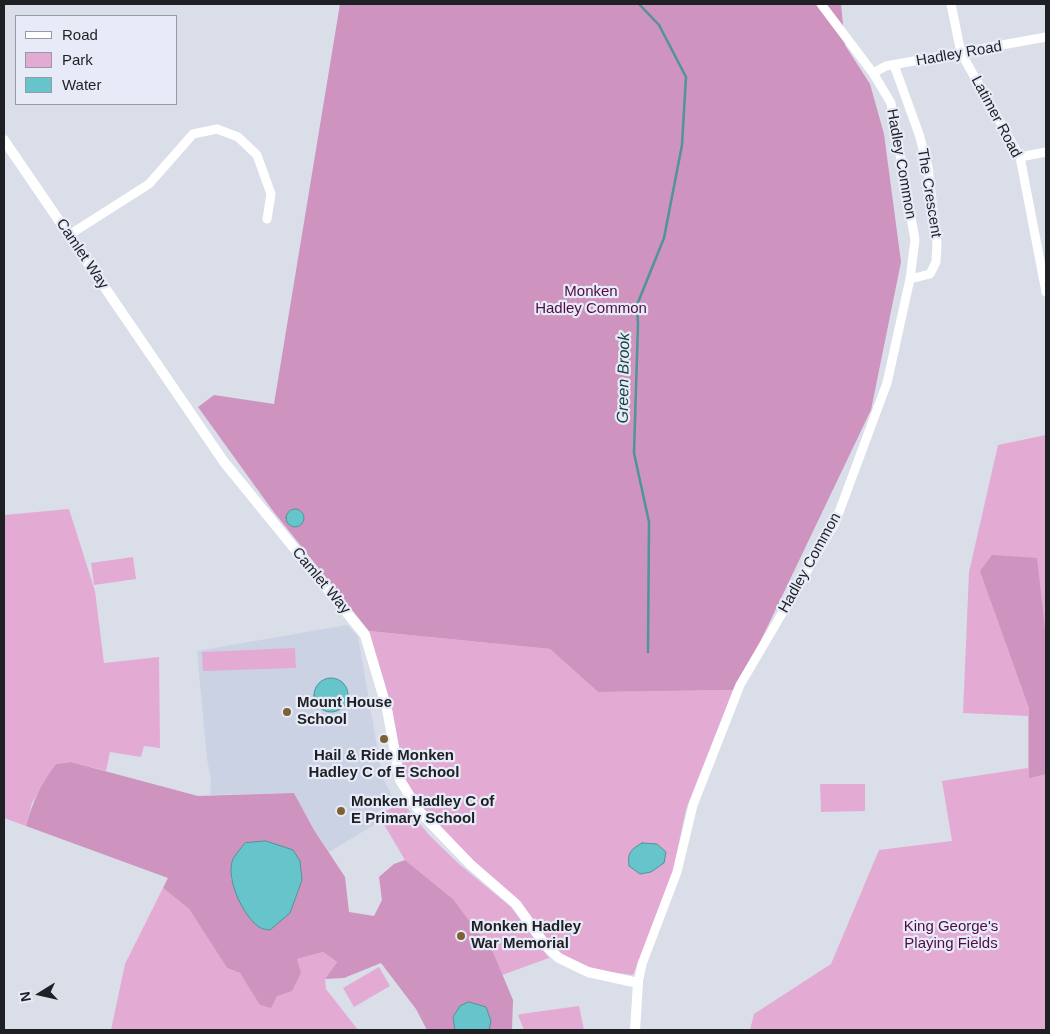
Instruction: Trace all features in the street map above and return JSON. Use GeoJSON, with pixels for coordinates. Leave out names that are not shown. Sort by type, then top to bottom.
{"type":"FeatureCollection","features":[{"type":"Feature","properties":{"kind":"street","name":"Hadley Common"},"geometry":{"type":"LineString","coordinates":[[638,983],[642,964],[677,872],[693,805],[740,685],[834,523],[848,488],[887,383],[910,279],[915,240],[891,103],[873,73],[821,4]]}},
{"type":"Feature","properties":{"kind":"street","name":"Latimer Road"},"geometry":{"type":"LineString","coordinates":[[951,4],[962,53],[1020,157],[1046,292]]}},
{"type":"Feature","properties":{"kind":"street","name":"Hadley Road"},"geometry":{"type":"LineString","coordinates":[[873,73],[878,69],[894,65],[1046,37]]}},
{"type":"Feature","properties":{"kind":"street","name":"The Crescent"},"geometry":{"type":"LineString","coordinates":[[894,65],[919,134],[928,167],[935,226],[936,262],[930,274],[910,279]]}},
{"type":"Feature","properties":{"kind":"street"},"geometry":{"type":"LineString","coordinates":[[69,235],[149,184],[193,134],[217,128],[238,137],[257,155],[271,194],[267,218]]}},
{"type":"Feature","properties":{"kind":"street","name":"Camlet Way"},"geometry":{"type":"LineString","coordinates":[[4,140],[229,468],[365,635],[385,701],[400,780],[419,811],[470,864],[516,904],[546,946],[559,958],[588,972],[638,983]]}},
{"type":"Feature","properties":{"kind":"street"},"geometry":{"type":"LineString","coordinates":[[1020,157],[1046,152]]}},
{"type":"Feature","properties":{"kind":"street"},"geometry":{"type":"LineString","coordinates":[[635,1030],[638,983]]}},
{"type":"Feature","properties":{"kind":"shaded area","name":"Mount House School"},"geometry":{"type":"Polygon","coordinates":[[[347,625],[358,636],[382,776],[394,800],[373,815],[377,823],[329,852],[314,830],[294,793],[210,795],[211,779],[207,759],[197,651],[347,625]]]}},
{"type":"Feature","properties":{"kind":"green space","name":"Monken Hadley Common"},"geometry":{"type":"Polygon","coordinates":[[[340,4],[841,4],[845,45],[870,84],[884,134],[901,262],[871,410],[752,659],[733,690],[598,692],[550,649],[369,631],[273,511],[198,407],[214,395],[274,404],[340,4]]]}},
{"type":"Feature","properties":{"kind":"green space","name":"King George's Playing Fields"},"geometry":{"type":"Polygon","coordinates":[[[1046,435],[1046,1030],[750,1030],[754,1014],[831,964],[879,850],[952,841],[942,781],[1028,768],[1028,716],[963,713],[969,572],[998,445],[1046,435]]]}},
{"type":"Feature","properties":{"kind":"green space"},"geometry":{"type":"Polygon","coordinates":[[[69,509],[95,591],[104,663],[159,657],[160,748],[144,746],[141,757],[110,752],[106,771],[71,762],[56,764],[32,803],[26,826],[4,818],[4,515],[69,509]]]}},
{"type":"Feature","properties":{"kind":"green space"},"geometry":{"type":"Polygon","coordinates":[[[992,555],[1037,558],[1046,638],[1046,774],[1029,778],[1029,708],[980,571],[992,555]]]}},
{"type":"Feature","properties":{"kind":"green space"},"geometry":{"type":"Polygon","coordinates":[[[133,557],[136,579],[94,585],[91,563],[133,557]]]}},
{"type":"Feature","properties":{"kind":"green space"},"geometry":{"type":"Polygon","coordinates":[[[369,631],[550,649],[598,692],[733,690],[686,809],[673,871],[633,975],[595,970],[565,958],[547,941],[517,899],[471,861],[422,809],[402,774],[389,704],[369,631]]]}},
{"type":"Feature","properties":{"kind":"green space"},"geometry":{"type":"Polygon","coordinates":[[[295,648],[296,668],[203,671],[202,652],[295,648]]]}},
{"type":"Feature","properties":{"kind":"green space"},"geometry":{"type":"Polygon","coordinates":[[[71,762],[198,796],[294,793],[314,830],[345,877],[349,912],[374,916],[382,900],[379,877],[394,864],[405,860],[453,899],[493,952],[513,1000],[512,1030],[489,1030],[453,1017],[455,1030],[427,1030],[416,1009],[381,963],[344,978],[325,979],[337,962],[323,952],[297,959],[301,973],[292,991],[277,996],[271,1008],[260,1005],[240,973],[227,968],[189,909],[163,888],[168,878],[26,826],[38,794],[56,764],[71,762]],[[245,843],[233,860],[231,879],[290,913],[302,880],[245,843]]]}},
{"type":"Feature","properties":{"kind":"green space"},"geometry":{"type":"Polygon","coordinates":[[[820,784],[865,784],[865,811],[821,812],[820,784]]]}},
{"type":"Feature","properties":{"kind":"green space"},"geometry":{"type":"Polygon","coordinates":[[[402,802],[430,836],[459,864],[511,907],[549,958],[502,975],[493,952],[453,899],[405,860],[382,821],[384,812],[402,802]]]}},
{"type":"Feature","properties":{"kind":"green space"},"geometry":{"type":"Polygon","coordinates":[[[163,888],[189,909],[227,968],[240,973],[261,1005],[297,959],[323,952],[337,962],[325,979],[326,989],[358,1030],[111,1030],[125,964],[163,888]]]}},
{"type":"Feature","properties":{"kind":"green space"},"geometry":{"type":"Polygon","coordinates":[[[379,967],[390,986],[354,1007],[343,988],[379,967]]]}},
{"type":"Feature","properties":{"kind":"green space"},"geometry":{"type":"Polygon","coordinates":[[[579,1006],[584,1030],[524,1030],[518,1015],[521,1014],[579,1006]]]}},
{"type":"Feature","properties":{"kind":"water"},"geometry":{"type":"Polygon","coordinates":[[[295,509],[303,514],[304,518],[299,526],[295,527],[287,522],[286,518],[291,510],[295,509]]]}},
{"type":"Feature","properties":{"kind":"water"},"geometry":{"type":"Polygon","coordinates":[[[331,678],[343,683],[348,695],[343,707],[331,712],[319,707],[314,695],[319,683],[331,678]]]}},
{"type":"Feature","properties":{"kind":"water"},"geometry":{"type":"Polygon","coordinates":[[[266,841],[293,850],[300,861],[302,880],[290,913],[270,930],[259,927],[247,914],[237,896],[231,876],[233,859],[245,843],[266,841]]]}},
{"type":"Feature","properties":{"kind":"water"},"geometry":{"type":"Polygon","coordinates":[[[642,843],[657,844],[666,852],[664,863],[651,872],[640,874],[629,866],[629,855],[635,847],[642,843]]]}},
{"type":"Feature","properties":{"kind":"water"},"geometry":{"type":"Polygon","coordinates":[[[469,1002],[486,1007],[491,1021],[489,1030],[455,1030],[453,1017],[460,1006],[469,1002]]]}},
{"type":"Feature","properties":{"kind":"waterway","name":"Green Brook"},"geometry":{"type":"LineString","coordinates":[[639,4],[659,25],[686,77],[682,145],[664,238],[637,305],[634,453],[649,522],[648,652]]}},
{"type":"Feature","properties":{"kind":"place","name":"Mount House School"},"geometry":{"type":"Point","coordinates":[287,712]}},
{"type":"Feature","properties":{"kind":"place","name":"Hail & Ride Monken Hadley C of E School"},"geometry":{"type":"Point","coordinates":[384,739]}},
{"type":"Feature","properties":{"kind":"place","name":"Monken Hadley C of E Primary School"},"geometry":{"type":"Point","coordinates":[341,811]}},
{"type":"Feature","properties":{"kind":"place","name":"Monken Hadley War Memorial"},"geometry":{"type":"Point","coordinates":[461,936]}}]}
